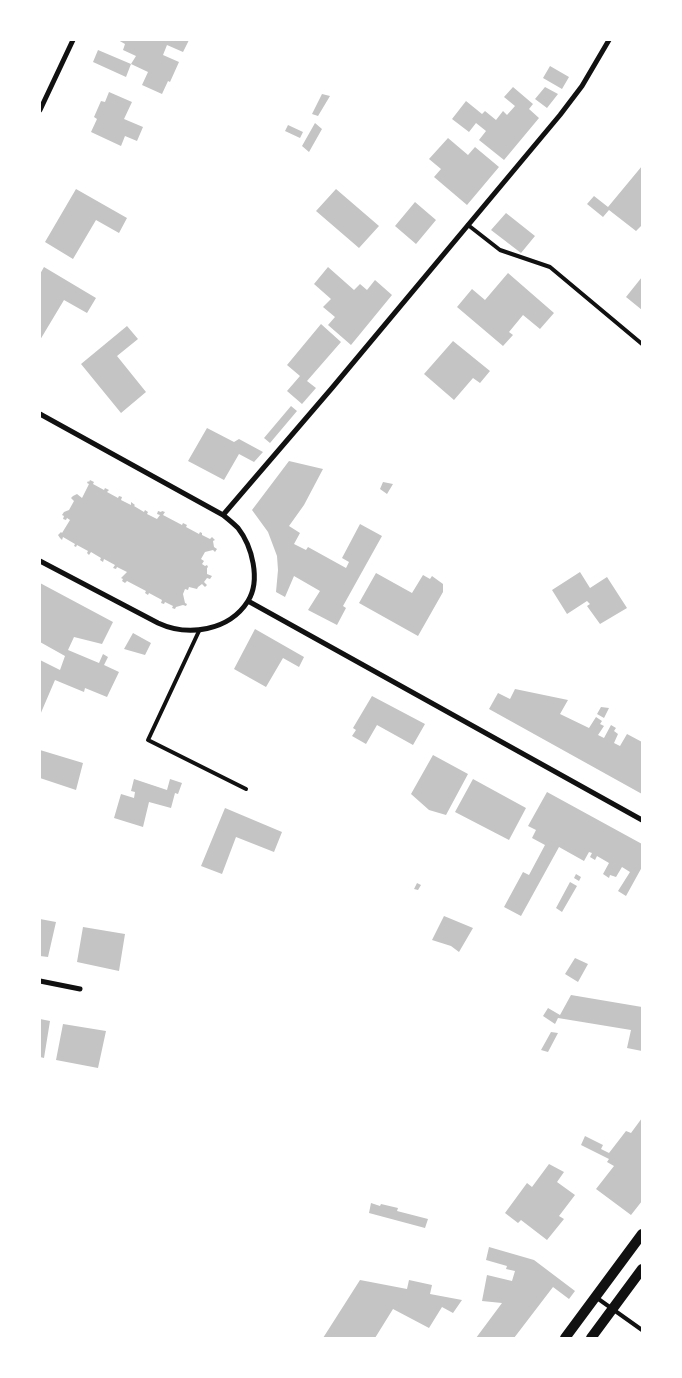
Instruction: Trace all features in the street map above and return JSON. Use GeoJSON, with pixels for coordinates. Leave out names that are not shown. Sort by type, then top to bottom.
{"type":"FeatureCollection","features":[{"type":"Feature","properties":{"kind":"main road"},"geometry":{"type":"LineString","coordinates":[[565,1338],[642,1234]]}},
{"type":"Feature","properties":{"kind":"main road"},"geometry":{"type":"LineString","coordinates":[[591,1338],[642,1270]]}},
{"type":"Feature","properties":{"kind":"street"},"geometry":{"type":"LineString","coordinates":[[40,110],[74,40]]}},
{"type":"Feature","properties":{"kind":"street"},"geometry":{"type":"LineString","coordinates":[[223,515],[572,100],[609,40]]}},
{"type":"Feature","properties":{"kind":"street"},"geometry":{"type":"LineString","coordinates":[[40,414],[223,515],[238,528],[249,549],[254,582],[248,601],[233,616],[199,631],[170,628],[40,561]]}},
{"type":"Feature","properties":{"kind":"street"},"geometry":{"type":"LineString","coordinates":[[248,601],[642,820]]}},
{"type":"Feature","properties":{"kind":"street"},"geometry":{"type":"LineString","coordinates":[[40,981],[80,990]]}},
{"type":"Feature","properties":{"kind":"lane"},"geometry":{"type":"LineString","coordinates":[[468,225],[500,250],[550,267],[642,344]]}},
{"type":"Feature","properties":{"kind":"lane"},"geometry":{"type":"LineString","coordinates":[[199,631],[148,740],[246,788]]}},
{"type":"Feature","properties":{"kind":"lane"},"geometry":{"type":"LineString","coordinates":[[596,1296],[642,1330]]}},
{"type":"Feature","properties":{"kind":"building"},"geometry":{"type":"Polygon","coordinates":[[[118,40],[189,40],[183,52],[167,45],[163,55],[179,62],[162,94],[142,85],[148,72],[131,64],[136,56],[123,50],[125,44],[118,40]]]}},
{"type":"Feature","properties":{"kind":"building"},"geometry":{"type":"Polygon","coordinates":[[[98,50],[131,64],[126,77],[93,62],[98,50]]]}},
{"type":"Feature","properties":{"kind":"building"},"geometry":{"type":"Polygon","coordinates":[[[550,66],[569,77],[562,89],[543,78],[550,66]]]}},
{"type":"Feature","properties":{"kind":"building"},"geometry":{"type":"Polygon","coordinates":[[[513,87],[533,104],[529,109],[539,118],[504,160],[479,140],[486,131],[476,123],[469,132],[452,119],[466,101],[482,114],[485,111],[496,120],[503,111],[507,115],[515,106],[504,97],[513,87]]]}},
{"type":"Feature","properties":{"kind":"building"},"geometry":{"type":"Polygon","coordinates":[[[545,87],[558,94],[547,108],[535,99],[545,87]]]}},
{"type":"Feature","properties":{"kind":"building"},"geometry":{"type":"Polygon","coordinates":[[[109,92],[132,102],[124,119],[143,127],[137,141],[125,136],[121,146],[91,132],[97,119],[94,117],[101,101],[105,102],[109,92]]]}},
{"type":"Feature","properties":{"kind":"building"},"geometry":{"type":"Polygon","coordinates":[[[322,94],[330,96],[318,116],[312,114],[322,94]]]}},
{"type":"Feature","properties":{"kind":"building"},"geometry":{"type":"Polygon","coordinates":[[[315,123],[322,129],[309,152],[302,146],[315,123]]]}},
{"type":"Feature","properties":{"kind":"building"},"geometry":{"type":"Polygon","coordinates":[[[288,125],[303,132],[300,138],[285,131],[288,125]]]}},
{"type":"Feature","properties":{"kind":"building"},"geometry":{"type":"Polygon","coordinates":[[[448,138],[468,155],[475,147],[499,167],[467,205],[434,177],[441,169],[429,159],[448,138]]]}},
{"type":"Feature","properties":{"kind":"building"},"geometry":{"type":"Polygon","coordinates":[[[642,166],[642,225],[636,231],[609,210],[603,217],[587,204],[594,196],[608,207],[642,166]]]}},
{"type":"Feature","properties":{"kind":"building"},"geometry":{"type":"Polygon","coordinates":[[[76,189],[127,218],[119,233],[96,220],[73,259],[45,242],[76,189]]]}},
{"type":"Feature","properties":{"kind":"building"},"geometry":{"type":"Polygon","coordinates":[[[336,189],[379,226],[359,248],[316,211],[336,189]]]}},
{"type":"Feature","properties":{"kind":"building"},"geometry":{"type":"Polygon","coordinates":[[[415,202],[436,220],[416,244],[395,226],[415,202]]]}},
{"type":"Feature","properties":{"kind":"building"},"geometry":{"type":"Polygon","coordinates":[[[506,213],[535,236],[521,253],[491,230],[506,213]]]}},
{"type":"Feature","properties":{"kind":"building"},"geometry":{"type":"Polygon","coordinates":[[[44,267],[96,298],[87,313],[64,300],[40,340],[40,274],[44,267]]]}},
{"type":"Feature","properties":{"kind":"building"},"geometry":{"type":"Polygon","coordinates":[[[328,267],[354,290],[360,284],[367,290],[375,280],[392,295],[351,345],[328,325],[335,317],[323,307],[331,299],[314,284],[328,267]]]}},
{"type":"Feature","properties":{"kind":"building"},"geometry":{"type":"Polygon","coordinates":[[[508,273],[554,313],[540,329],[523,315],[509,332],[513,335],[503,346],[457,307],[472,289],[485,300],[508,273]]]}},
{"type":"Feature","properties":{"kind":"building"},"geometry":{"type":"Polygon","coordinates":[[[642,277],[642,310],[626,297],[642,277]]]}},
{"type":"Feature","properties":{"kind":"building"},"geometry":{"type":"Polygon","coordinates":[[[321,324],[341,342],[307,381],[316,388],[302,404],[287,391],[300,376],[287,365],[321,324]]]}},
{"type":"Feature","properties":{"kind":"building"},"geometry":{"type":"Polygon","coordinates":[[[127,326],[138,339],[117,356],[146,392],[121,413],[81,364],[127,326]]]}},
{"type":"Feature","properties":{"kind":"building"},"geometry":{"type":"Polygon","coordinates":[[[453,341],[490,371],[480,383],[473,378],[454,400],[424,374],[453,341]]]}},
{"type":"Feature","properties":{"kind":"building"},"geometry":{"type":"Polygon","coordinates":[[[291,406],[297,411],[270,443],[264,438],[291,406]]]}},
{"type":"Feature","properties":{"kind":"building"},"geometry":{"type":"Polygon","coordinates":[[[207,428],[234,442],[239,439],[263,452],[254,462],[239,454],[224,480],[188,461],[207,428]]]}},
{"type":"Feature","properties":{"kind":"building"},"geometry":{"type":"Polygon","coordinates":[[[289,461],[323,469],[304,505],[289,526],[300,533],[294,544],[306,550],[308,547],[346,568],[349,562],[342,558],[360,524],[382,536],[343,606],[346,608],[337,625],[308,610],[320,591],[294,576],[285,597],[276,592],[277,556],[268,532],[252,510],[289,461]]]}},
{"type":"Feature","properties":{"kind":"building"},"geometry":{"type":"Polygon","coordinates":[[[90,480],[94,482],[93,484],[104,490],[105,488],[109,490],[107,492],[118,498],[119,496],[122,497],[121,500],[131,505],[131,502],[134,506],[144,512],[145,510],[148,512],[147,514],[157,519],[160,515],[157,514],[158,511],[165,512],[163,515],[182,525],[183,523],[187,525],[186,527],[199,534],[200,532],[202,535],[210,539],[212,537],[215,540],[213,541],[214,547],[217,549],[215,552],[213,550],[205,552],[201,559],[204,561],[202,564],[208,567],[207,574],[212,576],[204,582],[207,585],[205,587],[202,584],[197,589],[189,587],[188,590],[185,589],[183,594],[186,606],[183,605],[175,609],[165,602],[164,604],[161,603],[162,600],[149,593],[148,595],[145,593],[146,591],[127,581],[125,583],[122,581],[123,579],[121,578],[127,572],[117,567],[116,569],[113,568],[115,565],[104,559],[103,562],[100,560],[101,558],[91,552],[89,555],[88,551],[77,545],[76,547],[74,546],[75,544],[63,537],[62,540],[60,538],[58,535],[62,533],[70,520],[67,518],[66,520],[63,519],[64,516],[62,515],[69,510],[74,501],[71,498],[73,496],[77,494],[82,498],[89,484],[87,483],[90,480]]]}},
{"type":"Feature","properties":{"kind":"building"},"geometry":{"type":"Polygon","coordinates":[[[383,482],[393,484],[387,494],[380,489],[383,482]]]}},
{"type":"Feature","properties":{"kind":"building"},"geometry":{"type":"Polygon","coordinates":[[[580,572],[590,588],[607,577],[627,608],[600,624],[587,606],[590,604],[587,601],[567,614],[552,590],[580,572]]]}},
{"type":"Feature","properties":{"kind":"building"},"geometry":{"type":"Polygon","coordinates":[[[376,573],[412,593],[423,575],[430,579],[432,576],[443,584],[443,592],[418,636],[359,603],[376,573]]]}},
{"type":"Feature","properties":{"kind":"building"},"geometry":{"type":"Polygon","coordinates":[[[40,583],[113,622],[102,644],[74,637],[68,650],[99,663],[103,654],[108,657],[104,665],[119,672],[107,697],[85,688],[84,692],[55,680],[40,715],[40,660],[60,670],[65,656],[40,642],[40,583]]]}},
{"type":"Feature","properties":{"kind":"building"},"geometry":{"type":"Polygon","coordinates":[[[255,629],[304,657],[299,667],[283,658],[266,687],[234,669],[255,629]]]}},
{"type":"Feature","properties":{"kind":"building"},"geometry":{"type":"Polygon","coordinates":[[[133,633],[151,643],[145,655],[124,649],[133,633]]]}},
{"type":"Feature","properties":{"kind":"building"},"geometry":{"type":"Polygon","coordinates":[[[515,689],[568,700],[560,714],[589,728],[596,717],[602,721],[600,724],[604,726],[598,735],[604,738],[611,725],[616,728],[614,731],[618,734],[614,743],[620,746],[627,734],[642,742],[642,794],[489,709],[498,693],[510,699],[515,689]]]}},
{"type":"Feature","properties":{"kind":"building"},"geometry":{"type":"Polygon","coordinates":[[[372,696],[425,724],[413,745],[377,725],[366,744],[352,736],[356,730],[353,728],[372,696]]]}},
{"type":"Feature","properties":{"kind":"building"},"geometry":{"type":"Polygon","coordinates":[[[601,707],[609,708],[604,718],[597,714],[601,707]]]}},
{"type":"Feature","properties":{"kind":"building"},"geometry":{"type":"Polygon","coordinates":[[[40,750],[83,763],[76,790],[40,778],[40,750]]]}},
{"type":"Feature","properties":{"kind":"building"},"geometry":{"type":"Polygon","coordinates":[[[433,755],[468,774],[446,815],[429,810],[411,794],[433,755]]]}},
{"type":"Feature","properties":{"kind":"building"},"geometry":{"type":"Polygon","coordinates":[[[134,779],[167,790],[170,779],[182,783],[178,794],[175,793],[171,808],[149,802],[143,827],[114,818],[121,794],[134,798],[135,792],[131,791],[134,779]]]}},
{"type":"Feature","properties":{"kind":"building"},"geometry":{"type":"Polygon","coordinates":[[[473,779],[526,808],[509,840],[455,812],[473,779]]]}},
{"type":"Feature","properties":{"kind":"building"},"geometry":{"type":"Polygon","coordinates":[[[547,792],[642,844],[642,867],[626,896],[618,891],[630,872],[622,867],[616,877],[610,875],[609,878],[603,874],[609,863],[597,856],[595,860],[590,857],[592,853],[589,852],[584,861],[559,847],[521,916],[504,907],[523,872],[529,875],[545,845],[532,838],[536,830],[528,826],[547,792]]]}},
{"type":"Feature","properties":{"kind":"building"},"geometry":{"type":"Polygon","coordinates":[[[225,808],[282,832],[274,852],[236,837],[222,874],[201,866],[225,808]]]}},
{"type":"Feature","properties":{"kind":"building"},"geometry":{"type":"Polygon","coordinates":[[[576,874],[581,877],[579,881],[574,878],[576,874]]]}},
{"type":"Feature","properties":{"kind":"building"},"geometry":{"type":"Polygon","coordinates":[[[570,882],[577,886],[562,912],[556,908],[570,882]]]}},
{"type":"Feature","properties":{"kind":"building"},"geometry":{"type":"Polygon","coordinates":[[[417,883],[421,885],[418,890],[414,889],[417,883]]]}},
{"type":"Feature","properties":{"kind":"building"},"geometry":{"type":"Polygon","coordinates":[[[444,916],[473,928],[459,952],[451,946],[432,940],[444,916]]]}},
{"type":"Feature","properties":{"kind":"building"},"geometry":{"type":"Polygon","coordinates":[[[40,919],[56,922],[48,957],[40,956],[40,919]]]}},
{"type":"Feature","properties":{"kind":"building"},"geometry":{"type":"Polygon","coordinates":[[[83,927],[125,934],[119,971],[77,962],[83,927]]]}},
{"type":"Feature","properties":{"kind":"building"},"geometry":{"type":"Polygon","coordinates":[[[575,958],[588,964],[578,982],[565,974],[575,958]]]}},
{"type":"Feature","properties":{"kind":"building"},"geometry":{"type":"Polygon","coordinates":[[[571,995],[642,1007],[642,1051],[627,1048],[631,1030],[558,1018],[555,1024],[543,1016],[548,1008],[560,1015],[571,995]]]}},
{"type":"Feature","properties":{"kind":"building"},"geometry":{"type":"Polygon","coordinates":[[[40,1019],[50,1021],[44,1058],[40,1057],[40,1019]]]}},
{"type":"Feature","properties":{"kind":"building"},"geometry":{"type":"Polygon","coordinates":[[[63,1024],[106,1031],[98,1068],[56,1060],[63,1024]]]}},
{"type":"Feature","properties":{"kind":"building"},"geometry":{"type":"Polygon","coordinates":[[[551,1032],[558,1033],[548,1052],[541,1050],[551,1032]]]}},
{"type":"Feature","properties":{"kind":"building"},"geometry":{"type":"Polygon","coordinates":[[[642,1118],[642,1201],[631,1215],[596,1189],[614,1166],[607,1162],[609,1159],[581,1145],[585,1136],[603,1145],[601,1149],[609,1153],[626,1131],[631,1133],[642,1118]]]}},
{"type":"Feature","properties":{"kind":"building"},"geometry":{"type":"Polygon","coordinates":[[[549,1164],[564,1172],[557,1182],[575,1195],[559,1216],[564,1219],[547,1240],[521,1220],[518,1223],[505,1213],[527,1183],[532,1187],[549,1164]]]}},
{"type":"Feature","properties":{"kind":"building"},"geometry":{"type":"Polygon","coordinates":[[[371,1203],[398,1208],[397,1211],[428,1219],[425,1228],[369,1213],[371,1203]]]}},
{"type":"Feature","properties":{"kind":"building"},"geometry":{"type":"Polygon","coordinates":[[[489,1247],[534,1260],[575,1291],[569,1299],[553,1287],[514,1338],[476,1338],[502,1303],[482,1301],[487,1275],[512,1281],[515,1271],[506,1269],[507,1266],[486,1260],[489,1247]]]}},
{"type":"Feature","properties":{"kind":"building"},"geometry":{"type":"Polygon","coordinates":[[[360,1280],[407,1289],[409,1280],[432,1285],[430,1294],[462,1300],[453,1313],[442,1307],[429,1328],[393,1309],[375,1338],[323,1338],[360,1280]]]}}]}
